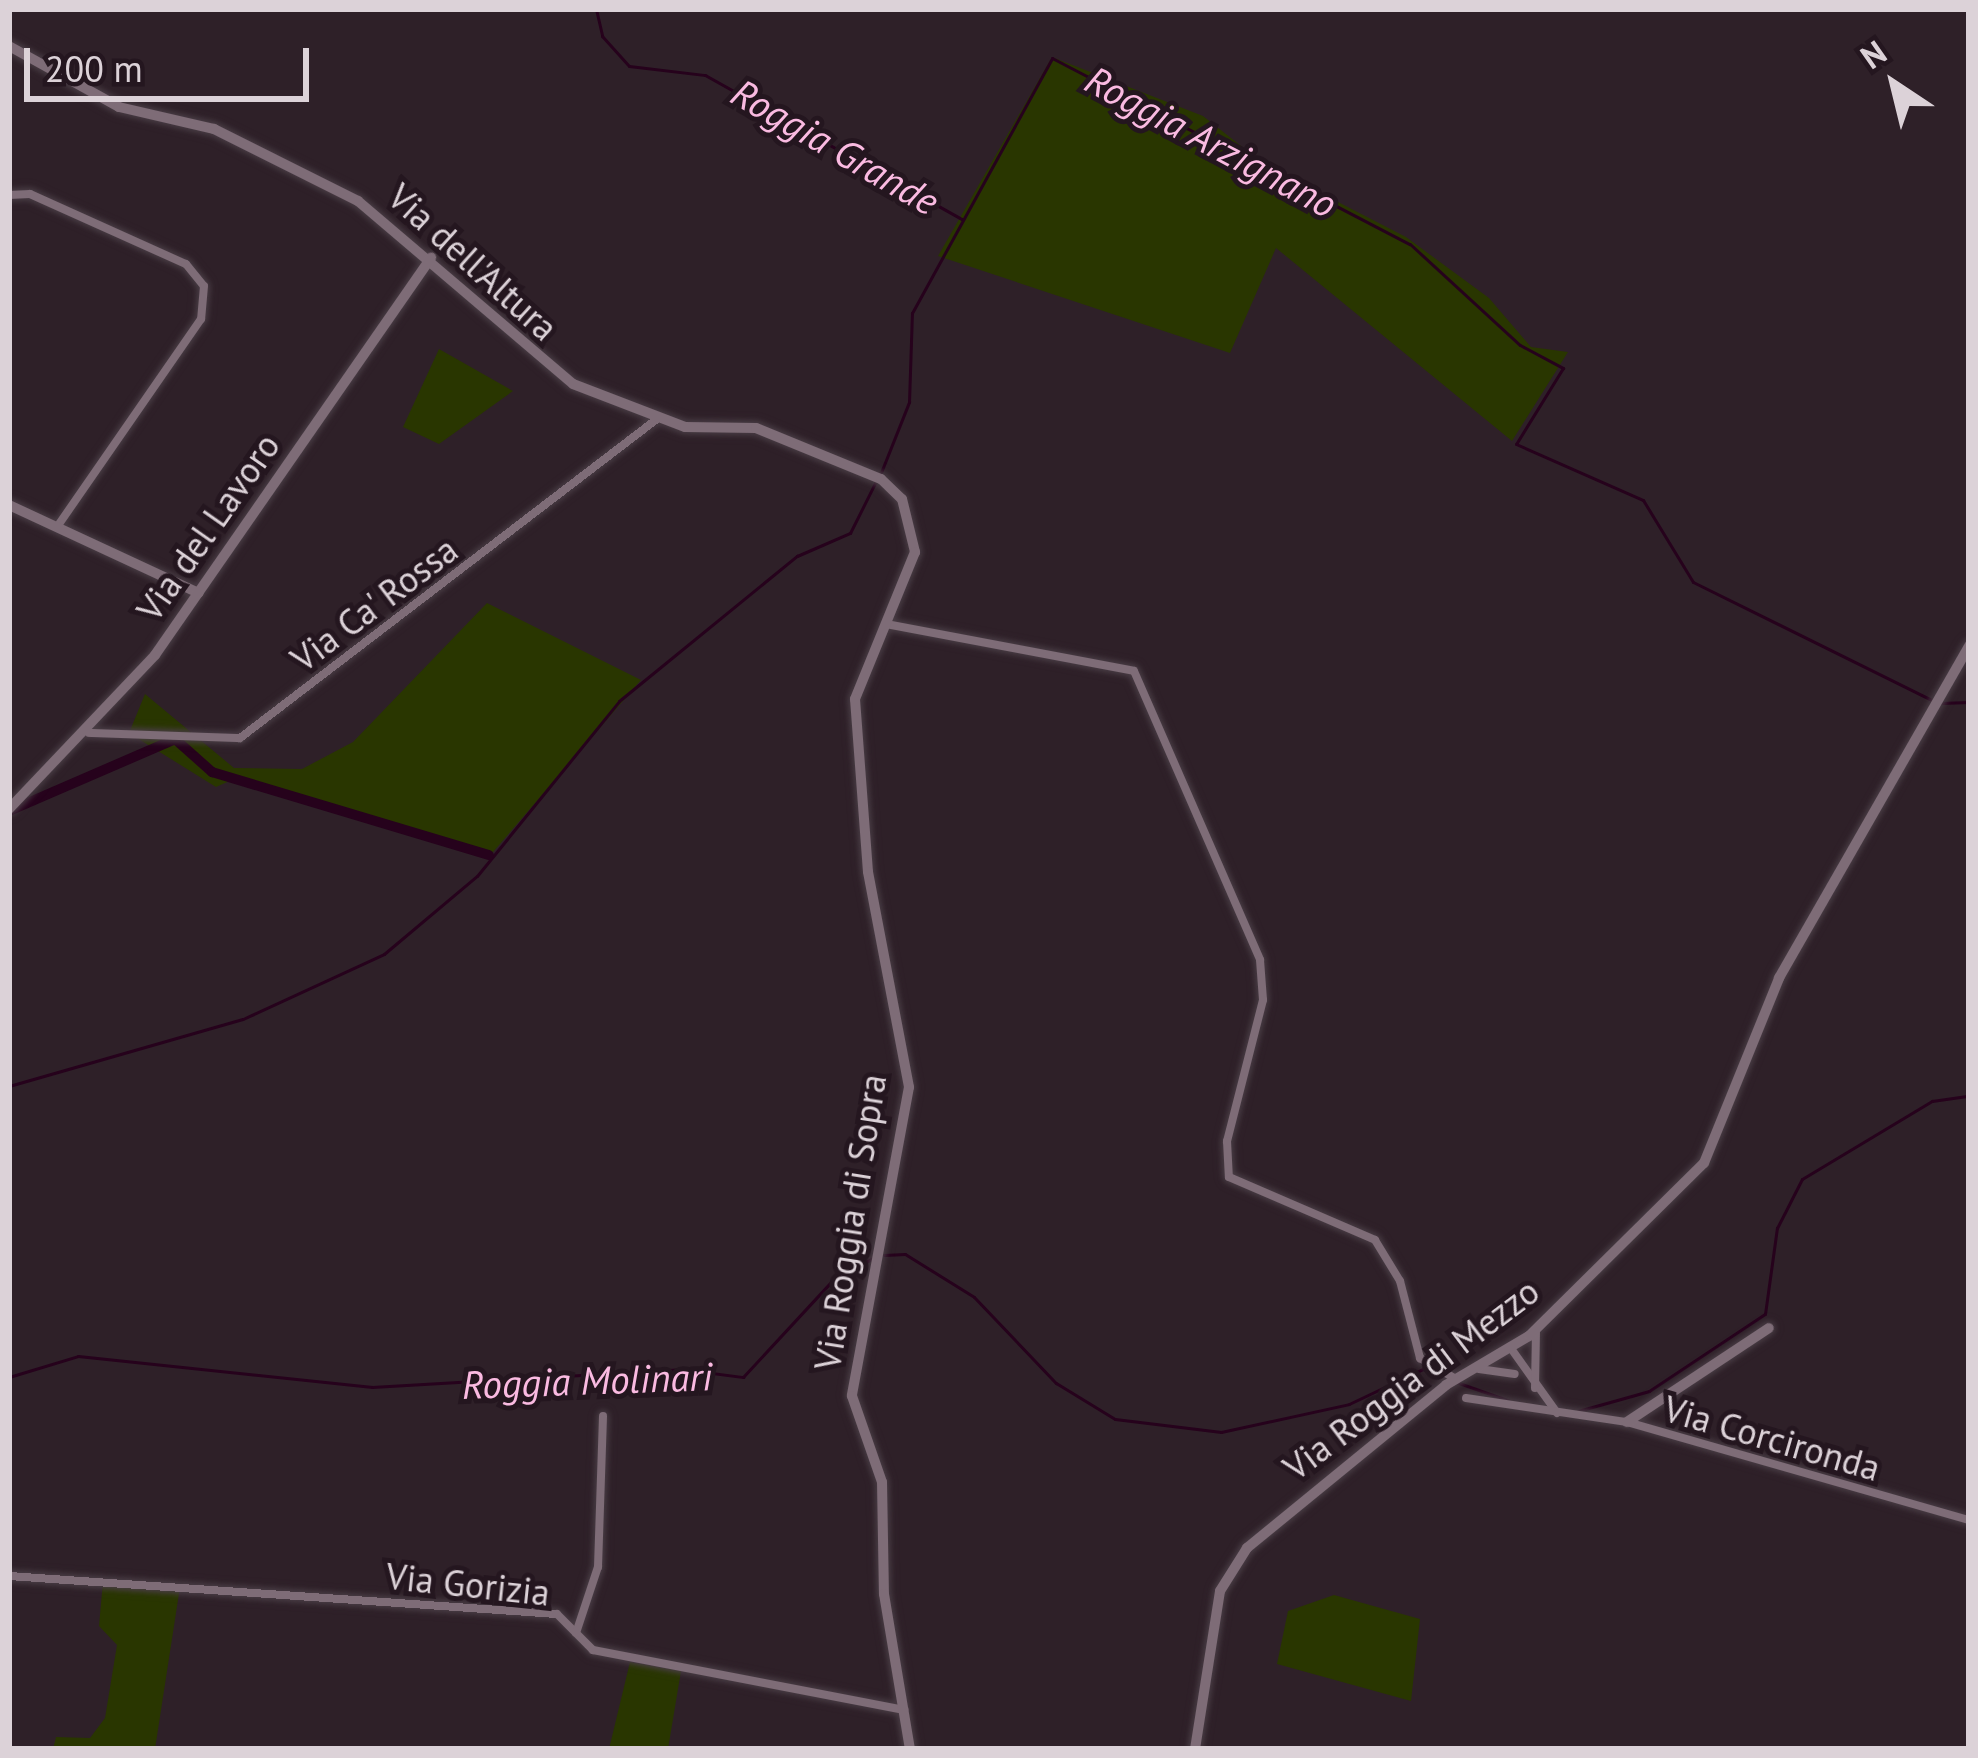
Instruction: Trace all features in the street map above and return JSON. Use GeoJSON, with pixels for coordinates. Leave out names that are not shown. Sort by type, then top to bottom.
{"type":"FeatureCollection","features":[{"type":"Feature","properties":{"kind":"street","name":"Via dell'Altura"},"geometry":{"type":"LineString","coordinates":[[9,46],[129,111],[261,150],[358,201],[431,258],[544,366],[657,419],[756,428],[881,479],[902,499]]}},
{"type":"Feature","properties":{"kind":"street"},"geometry":{"type":"LineString","coordinates":[[9,195],[30,194],[186,264],[206,303],[57,527]]}},
{"type":"Feature","properties":{"kind":"street","name":"Via del Lavoro"},"geometry":{"type":"LineString","coordinates":[[9,809],[89,733],[199,593],[431,258]]}},
{"type":"Feature","properties":{"kind":"street","name":"Via Ca' Rossa"},"geometry":{"type":"LineString","coordinates":[[89,733],[240,738],[657,419]]}},
{"type":"Feature","properties":{"kind":"street","name":"Via Roggia di Sopra"},"geometry":{"type":"LineString","coordinates":[[902,499],[915,552],[855,699],[868,872],[908,1087],[852,1396],[882,1482],[884,1594],[910,1749]]}},
{"type":"Feature","properties":{"kind":"street"},"geometry":{"type":"LineString","coordinates":[[9,505],[199,593]]}},
{"type":"Feature","properties":{"kind":"street"},"geometry":{"type":"LineString","coordinates":[[886,624],[1134,671],[1260,960],[1263,1000],[1227,1141],[1229,1177],[1375,1240],[1400,1281],[1420,1358],[1457,1379],[1496,1365],[1535,1390],[1558,1414]]}},
{"type":"Feature","properties":{"kind":"street","name":"Via Roggia di Mezzo"},"geometry":{"type":"LineString","coordinates":[[1196,1749],[1220,1591],[1247,1548],[1457,1379],[1542,1323],[1704,1162],[1779,978],[1969,646]]}},
{"type":"Feature","properties":{"kind":"street"},"geometry":{"type":"LineString","coordinates":[[1535,1390],[1529,1354],[1542,1323]]}},
{"type":"Feature","properties":{"kind":"street"},"geometry":{"type":"LineString","coordinates":[[1627,1422],[1768,1328]]}},
{"type":"Feature","properties":{"kind":"street"},"geometry":{"type":"LineString","coordinates":[[1510,1347],[1535,1390]]}},
{"type":"Feature","properties":{"kind":"street","name":"Via Corcironda"},"geometry":{"type":"LineString","coordinates":[[1466,1398],[1627,1422],[1969,1520]]}},
{"type":"Feature","properties":{"kind":"street"},"geometry":{"type":"LineString","coordinates":[[576,1633],[598,1567],[603,1416]]}},
{"type":"Feature","properties":{"kind":"street","name":"Via Gorizia"},"geometry":{"type":"LineString","coordinates":[[9,1576],[556,1615],[593,1650],[904,1710]]}},
{"type":"Feature","properties":{"kind":"green space"},"geometry":{"type":"Polygon","coordinates":[[[1052,57],[1203,116],[1264,164],[1406,237],[1489,298],[1531,347],[1568,352],[1512,441],[1276,248],[1230,353],[938,256],[1052,57]]]}},
{"type":"Feature","properties":{"kind":"green space"},"geometry":{"type":"Polygon","coordinates":[[[439,349],[513,391],[439,444],[403,427],[439,349]]]}},
{"type":"Feature","properties":{"kind":"green space"},"geometry":{"type":"Polygon","coordinates":[[[487,603],[641,680],[487,859],[232,780],[216,787],[129,733],[145,694],[234,768],[302,769],[353,742],[487,603]]]}},
{"type":"Feature","properties":{"kind":"green space"},"geometry":{"type":"Polygon","coordinates":[[[103,1581],[180,1587],[155,1749],[53,1749],[56,1737],[90,1738],[105,1718],[117,1645],[99,1626],[103,1581]]]}},
{"type":"Feature","properties":{"kind":"green space"},"geometry":{"type":"Polygon","coordinates":[[[1334,1595],[1420,1619],[1411,1701],[1277,1664],[1288,1611],[1334,1595]]]}},
{"type":"Feature","properties":{"kind":"green space"},"geometry":{"type":"Polygon","coordinates":[[[630,1662],[681,1671],[668,1749],[609,1749],[630,1662]]]}},
{"type":"Feature","properties":{"kind":"waterway","name":"Roggia Grande"},"geometry":{"type":"LineString","coordinates":[[596,9],[602,36],[629,66],[705,75],[962,219]]}},
{"type":"Feature","properties":{"kind":"waterway","name":"Roggia Arzignano"},"geometry":{"type":"LineString","coordinates":[[880,475],[909,402],[912,313],[1052,58],[1410,244],[1520,345],[1563,368],[1516,444],[1643,500],[1693,582],[1932,700]]}},
{"type":"Feature","properties":{"kind":"waterway","name":"Roggia Arzignano"},"geometry":{"type":"LineString","coordinates":[[9,1086],[243,1019],[384,954],[477,876],[619,701],[797,556],[850,533],[875,483]]}},
{"type":"Feature","properties":{"kind":"waterway","name":"Roggia Arzignano"},"geometry":{"type":"LineString","coordinates":[[1941,703],[1969,702]]}},
{"type":"Feature","properties":{"kind":"waterway","name":"Roggia Arzignano"},"geometry":{"type":"LineString","coordinates":[[9,811],[175,739],[212,772],[489,855]]}},
{"type":"Feature","properties":{"kind":"waterway","name":"Roggia Molinari"},"geometry":{"type":"LineString","coordinates":[[1578,1411],[1649,1391],[1765,1314],[1777,1228],[1802,1179],[1932,1101],[1969,1096]]}},
{"type":"Feature","properties":{"kind":"waterway","name":"Roggia Molinari"},"geometry":{"type":"LineString","coordinates":[[884,1255],[905,1254],[974,1297],[1056,1383],[1115,1419],[1221,1432],[1349,1404],[1423,1369],[1448,1379]]}},
{"type":"Feature","properties":{"kind":"waterway","name":"Roggia Molinari"},"geometry":{"type":"LineString","coordinates":[[9,1377],[78,1356],[372,1387],[681,1369],[743,1377],[832,1281],[875,1257]]}},
{"type":"Feature","properties":{"kind":"waterway","name":"Roggia Molinari"},"geometry":{"type":"LineString","coordinates":[[1456,1382],[1510,1401]]}}]}
